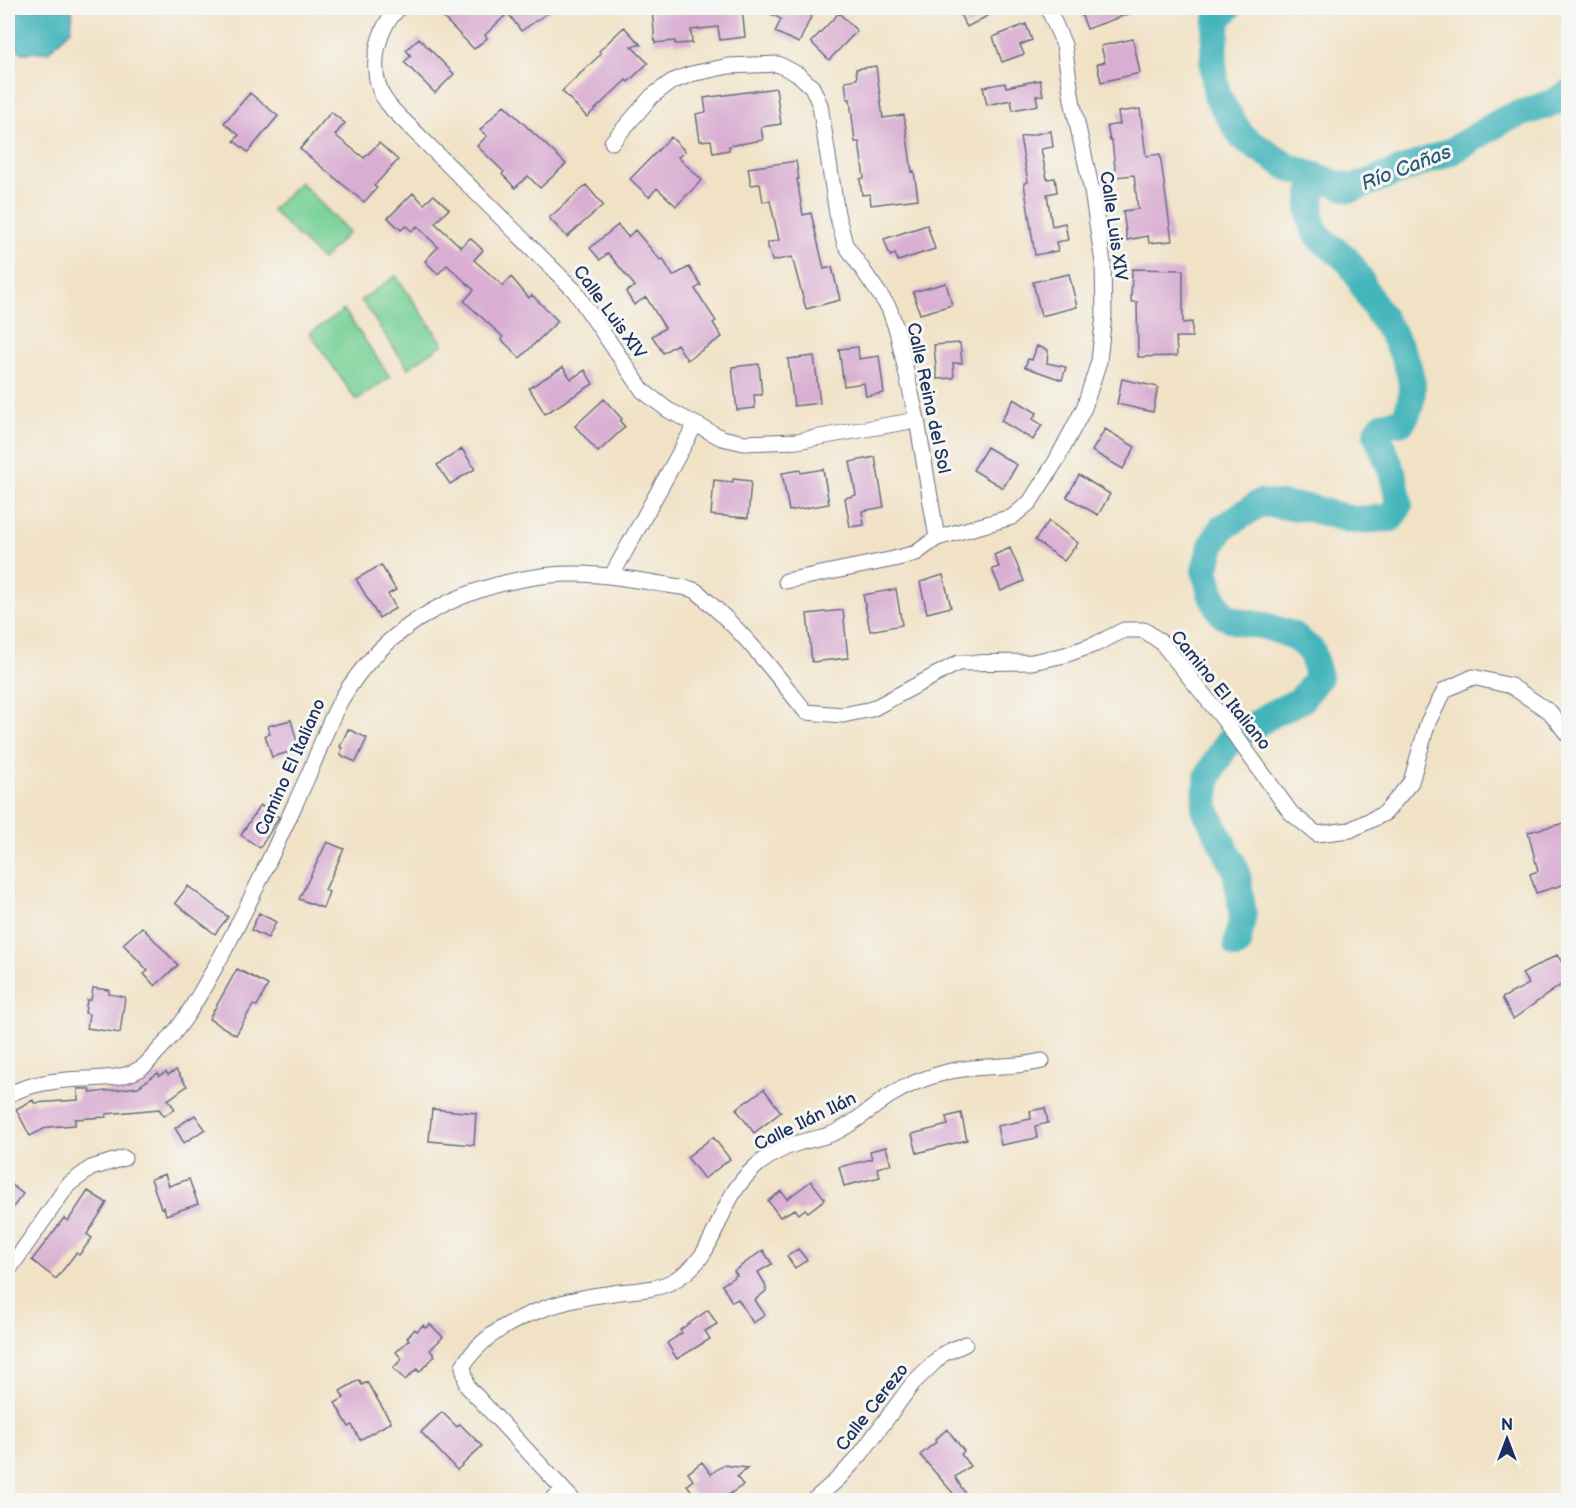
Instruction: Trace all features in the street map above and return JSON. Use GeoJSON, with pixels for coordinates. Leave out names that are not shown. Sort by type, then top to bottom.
{"type":"FeatureCollection","features":[{"type":"Feature","properties":{"kind":"street","name":"Calle Luis XIV"},"geometry":{"type":"LineString","coordinates":[[399,8],[383,31],[376,50],[375,71],[380,92],[393,110],[574,290],[643,391],[668,410],[722,438],[744,443],[776,443],[916,420]]}},
{"type":"Feature","properties":{"kind":"street","name":"Calle Luis XIV"},"geometry":{"type":"LineString","coordinates":[[786,581],[894,559],[915,553],[937,538],[1012,517],[1030,502],[1056,461],[1084,408],[1099,361],[1104,315],[1103,263],[1092,190],[1072,100],[1064,45],[1048,8]]}},
{"type":"Feature","properties":{"kind":"street","name":"Calle Reina del Sol"},"geometry":{"type":"LineString","coordinates":[[612,142],[652,96],[671,82],[691,74],[729,66],[778,64],[799,75],[812,87],[820,105],[844,244],[889,308],[897,331],[937,538]]}},
{"type":"Feature","properties":{"kind":"street"},"geometry":{"type":"LineString","coordinates":[[612,576],[695,424]]}},
{"type":"Feature","properties":{"kind":"street","name":"Camino El Italiano"},"geometry":{"type":"LineString","coordinates":[[8,1095],[35,1084],[104,1079],[129,1073],[143,1066],[184,1023],[254,892],[308,776],[331,719],[362,671],[398,633],[432,610],[481,590],[508,582],[560,574],[612,576],[694,590],[727,619],[760,655],[806,712],[843,715],[872,709],[958,663],[1032,662],[1065,655],[1096,644],[1124,630],[1144,630],[1161,642],[1224,720],[1291,813],[1317,834],[1350,830],[1385,813],[1411,782],[1428,722],[1445,690],[1473,676],[1511,686],[1550,712],[1569,735]]}},
{"type":"Feature","properties":{"kind":"street","name":"Calle Ilán Ilán"},"geometry":{"type":"LineString","coordinates":[[562,1497],[466,1386],[463,1366],[469,1355],[509,1325],[546,1308],[584,1297],[653,1288],[668,1284],[684,1275],[704,1255],[724,1208],[737,1187],[748,1173],[776,1153],[835,1132],[861,1119],[891,1095],[930,1077],[971,1068],[1042,1061]]}},
{"type":"Feature","properties":{"kind":"street"},"geometry":{"type":"LineString","coordinates":[[8,1271],[73,1180],[91,1168],[124,1158]]}},
{"type":"Feature","properties":{"kind":"street","name":"Calle Cerezo"},"geometry":{"type":"LineString","coordinates":[[814,1500],[860,1455],[921,1376],[943,1354],[965,1344]]}},
{"type":"Feature","properties":{"kind":"green space"},"geometry":{"type":"Polygon","coordinates":[[[300,182],[349,232],[322,260],[272,210],[300,182]]]}},
{"type":"Feature","properties":{"kind":"green space"},"geometry":{"type":"Polygon","coordinates":[[[396,276],[443,344],[408,368],[361,300],[396,276]]]}},
{"type":"Feature","properties":{"kind":"green space"},"geometry":{"type":"Polygon","coordinates":[[[344,310],[390,377],[356,400],[310,333],[344,310]]]}},
{"type":"Feature","properties":{"kind":"water"},"geometry":{"type":"Polygon","coordinates":[[[8,8],[73,8],[71,30],[48,52],[22,53],[8,42],[8,8]]]}},
{"type":"Feature","properties":{"kind":"building"},"geometry":{"type":"Polygon","coordinates":[[[434,8],[555,8],[521,31],[508,13],[485,35],[487,38],[474,49],[434,8]]]}},
{"type":"Feature","properties":{"kind":"building"},"geometry":{"type":"Polygon","coordinates":[[[742,8],[745,37],[720,40],[718,27],[691,30],[692,43],[675,44],[675,41],[655,43],[652,9],[742,8]]]}},
{"type":"Feature","properties":{"kind":"building"},"geometry":{"type":"Polygon","coordinates":[[[759,8],[815,8],[799,43],[775,32],[781,19],[759,8]]]}},
{"type":"Feature","properties":{"kind":"building"},"geometry":{"type":"Polygon","coordinates":[[[956,8],[1002,8],[967,27],[956,8]]]}},
{"type":"Feature","properties":{"kind":"building"},"geometry":{"type":"Polygon","coordinates":[[[1079,8],[1142,8],[1142,9],[1087,29],[1079,8]]]}},
{"type":"Feature","properties":{"kind":"building"},"geometry":{"type":"Polygon","coordinates":[[[839,13],[857,31],[829,60],[811,42],[839,13]]]}},
{"type":"Feature","properties":{"kind":"building"},"geometry":{"type":"Polygon","coordinates":[[[1026,24],[1032,40],[1020,45],[1024,54],[1002,62],[993,37],[1026,24]]]}},
{"type":"Feature","properties":{"kind":"building"},"geometry":{"type":"Polygon","coordinates":[[[624,27],[641,45],[631,46],[648,63],[628,82],[626,80],[587,117],[562,91],[601,54],[599,51],[624,27]]]}},
{"type":"Feature","properties":{"kind":"building"},"geometry":{"type":"Polygon","coordinates":[[[419,38],[454,74],[435,93],[404,62],[411,56],[406,50],[419,38]]]}},
{"type":"Feature","properties":{"kind":"building"},"geometry":{"type":"Polygon","coordinates":[[[1133,39],[1140,73],[1101,82],[1097,64],[1105,62],[1101,46],[1133,39]]]}},
{"type":"Feature","properties":{"kind":"building"},"geometry":{"type":"Polygon","coordinates":[[[876,66],[883,118],[904,115],[918,199],[871,205],[870,194],[862,195],[860,179],[864,178],[859,142],[855,142],[850,99],[847,99],[845,81],[857,79],[856,69],[876,66]]]}},
{"type":"Feature","properties":{"kind":"building"},"geometry":{"type":"Polygon","coordinates":[[[1040,80],[1043,95],[1036,96],[1038,105],[1013,110],[1011,100],[987,105],[983,87],[1005,83],[1006,87],[1040,80]]]}},
{"type":"Feature","properties":{"kind":"building"},"geometry":{"type":"Polygon","coordinates":[[[776,88],[781,124],[761,127],[763,140],[729,146],[729,150],[713,153],[711,140],[700,141],[696,114],[706,112],[704,98],[776,88]]]}},
{"type":"Feature","properties":{"kind":"building"},"geometry":{"type":"Polygon","coordinates":[[[250,93],[278,116],[248,152],[234,141],[239,135],[224,123],[250,93]]]}},
{"type":"Feature","properties":{"kind":"building"},"geometry":{"type":"Polygon","coordinates":[[[504,105],[566,164],[540,188],[528,176],[515,188],[502,174],[504,172],[477,146],[487,136],[480,130],[504,105]]]}},
{"type":"Feature","properties":{"kind":"building"},"geometry":{"type":"Polygon","coordinates":[[[1140,109],[1146,156],[1160,154],[1172,241],[1149,243],[1148,236],[1127,240],[1123,211],[1138,209],[1134,175],[1116,177],[1112,141],[1110,141],[1107,126],[1120,124],[1118,112],[1140,109]]]}},
{"type":"Feature","properties":{"kind":"building"},"geometry":{"type":"Polygon","coordinates":[[[331,112],[345,123],[335,135],[364,158],[379,143],[398,160],[374,186],[377,188],[364,202],[300,149],[331,112]]]}},
{"type":"Feature","properties":{"kind":"building"},"geometry":{"type":"Polygon","coordinates":[[[1051,131],[1053,147],[1041,149],[1047,179],[1055,178],[1057,192],[1047,194],[1052,226],[1065,223],[1068,240],[1056,242],[1058,251],[1035,255],[1024,183],[1028,182],[1020,137],[1051,131]]]}},
{"type":"Feature","properties":{"kind":"building"},"geometry":{"type":"Polygon","coordinates":[[[671,137],[685,151],[678,157],[702,180],[676,206],[657,188],[649,197],[630,179],[671,137]]]}},
{"type":"Feature","properties":{"kind":"building"},"geometry":{"type":"Polygon","coordinates":[[[796,161],[803,215],[811,213],[824,269],[832,267],[840,300],[806,309],[792,257],[772,261],[767,243],[779,240],[770,201],[763,202],[760,184],[751,185],[748,168],[796,161]]]}},
{"type":"Feature","properties":{"kind":"building"},"geometry":{"type":"Polygon","coordinates":[[[586,185],[603,205],[567,237],[549,218],[586,185]]]}},
{"type":"Feature","properties":{"kind":"building"},"geometry":{"type":"Polygon","coordinates":[[[413,193],[424,204],[434,195],[449,209],[435,223],[461,247],[470,238],[483,250],[474,260],[503,286],[511,277],[529,298],[532,295],[558,321],[520,358],[501,339],[503,337],[464,301],[474,290],[447,265],[438,274],[425,261],[438,247],[417,226],[412,231],[406,226],[401,230],[388,218],[413,193]]]}},
{"type":"Feature","properties":{"kind":"building"},"geometry":{"type":"Polygon","coordinates":[[[618,225],[628,237],[635,230],[660,260],[663,259],[673,276],[689,267],[701,285],[695,289],[716,321],[713,323],[722,337],[687,360],[677,344],[663,353],[652,336],[665,328],[646,297],[634,305],[626,292],[635,286],[608,253],[600,260],[590,248],[618,225]]]}},
{"type":"Feature","properties":{"kind":"building"},"geometry":{"type":"Polygon","coordinates":[[[927,225],[935,249],[898,261],[895,254],[890,256],[884,239],[927,225]]]}},
{"type":"Feature","properties":{"kind":"building"},"geometry":{"type":"Polygon","coordinates":[[[1132,269],[1183,270],[1183,323],[1192,322],[1192,337],[1176,337],[1177,356],[1138,357],[1137,302],[1131,302],[1132,269]]]}},
{"type":"Feature","properties":{"kind":"building"},"geometry":{"type":"Polygon","coordinates":[[[1069,274],[1077,307],[1041,316],[1033,282],[1069,274]]]}},
{"type":"Feature","properties":{"kind":"building"},"geometry":{"type":"Polygon","coordinates":[[[946,283],[952,305],[920,314],[913,292],[946,283]]]}},
{"type":"Feature","properties":{"kind":"building"},"geometry":{"type":"Polygon","coordinates":[[[960,343],[962,363],[953,363],[954,378],[937,379],[934,345],[960,343]]]}},
{"type":"Feature","properties":{"kind":"building"},"geometry":{"type":"Polygon","coordinates":[[[1037,346],[1048,350],[1047,363],[1066,367],[1062,380],[1025,367],[1028,359],[1032,360],[1037,346]]]}},
{"type":"Feature","properties":{"kind":"building"},"geometry":{"type":"Polygon","coordinates":[[[858,347],[859,359],[879,356],[884,393],[866,396],[864,383],[844,386],[839,349],[858,347]]]}},
{"type":"Feature","properties":{"kind":"building"},"geometry":{"type":"Polygon","coordinates":[[[814,356],[820,403],[794,406],[788,359],[814,356]]]}},
{"type":"Feature","properties":{"kind":"building"},"geometry":{"type":"Polygon","coordinates":[[[759,364],[762,395],[754,395],[755,408],[737,410],[732,367],[759,364]]]}},
{"type":"Feature","properties":{"kind":"building"},"geometry":{"type":"Polygon","coordinates":[[[563,367],[571,379],[585,370],[593,384],[545,414],[529,388],[563,367]]]}},
{"type":"Feature","properties":{"kind":"building"},"geometry":{"type":"Polygon","coordinates":[[[1122,379],[1158,387],[1153,412],[1117,404],[1122,379]]]}},
{"type":"Feature","properties":{"kind":"building"},"geometry":{"type":"Polygon","coordinates":[[[604,399],[622,419],[620,421],[625,427],[598,452],[575,426],[604,399]]]}},
{"type":"Feature","properties":{"kind":"building"},"geometry":{"type":"Polygon","coordinates":[[[1014,399],[1037,413],[1033,419],[1042,425],[1033,440],[1001,421],[1014,399]]]}},
{"type":"Feature","properties":{"kind":"building"},"geometry":{"type":"Polygon","coordinates":[[[1105,429],[1135,447],[1123,469],[1092,451],[1105,429]]]}},
{"type":"Feature","properties":{"kind":"building"},"geometry":{"type":"Polygon","coordinates":[[[987,447],[1017,465],[1003,488],[973,470],[987,447]]]}},
{"type":"Feature","properties":{"kind":"building"},"geometry":{"type":"Polygon","coordinates":[[[462,449],[475,469],[450,484],[437,465],[462,449]]]}},
{"type":"Feature","properties":{"kind":"building"},"geometry":{"type":"Polygon","coordinates":[[[875,457],[884,507],[862,511],[864,525],[850,527],[845,498],[856,495],[850,462],[875,457]]]}},
{"type":"Feature","properties":{"kind":"building"},"geometry":{"type":"Polygon","coordinates":[[[823,469],[829,504],[789,511],[782,473],[800,470],[801,473],[823,469]]]}},
{"type":"Feature","properties":{"kind":"building"},"geometry":{"type":"Polygon","coordinates":[[[1079,475],[1110,494],[1098,515],[1067,497],[1079,475]]]}},
{"type":"Feature","properties":{"kind":"building"},"geometry":{"type":"Polygon","coordinates":[[[733,479],[751,481],[748,518],[711,515],[714,480],[733,482],[733,479]]]}},
{"type":"Feature","properties":{"kind":"building"},"geometry":{"type":"Polygon","coordinates":[[[1049,521],[1078,543],[1064,561],[1035,540],[1049,521]]]}},
{"type":"Feature","properties":{"kind":"building"},"geometry":{"type":"Polygon","coordinates":[[[1010,548],[1024,581],[1001,591],[992,569],[999,567],[994,555],[1010,548]]]}},
{"type":"Feature","properties":{"kind":"building"},"geometry":{"type":"Polygon","coordinates":[[[381,565],[396,590],[388,594],[396,608],[379,618],[356,579],[381,565]]]}},
{"type":"Feature","properties":{"kind":"building"},"geometry":{"type":"Polygon","coordinates":[[[943,575],[951,607],[927,613],[920,582],[943,575]]]}},
{"type":"Feature","properties":{"kind":"building"},"geometry":{"type":"Polygon","coordinates":[[[896,589],[902,625],[870,631],[863,595],[896,589]]]}},
{"type":"Feature","properties":{"kind":"building"},"geometry":{"type":"Polygon","coordinates":[[[843,610],[848,658],[812,662],[807,614],[843,610]]]}},
{"type":"Feature","properties":{"kind":"building"},"geometry":{"type":"Polygon","coordinates":[[[291,720],[299,749],[272,757],[265,735],[270,734],[268,726],[291,720]]]}},
{"type":"Feature","properties":{"kind":"building"},"geometry":{"type":"Polygon","coordinates":[[[348,729],[367,738],[356,762],[340,755],[342,748],[340,747],[348,729]]]}},
{"type":"Feature","properties":{"kind":"building"},"geometry":{"type":"Polygon","coordinates":[[[260,805],[279,817],[260,848],[241,835],[260,805]]]}},
{"type":"Feature","properties":{"kind":"building"},"geometry":{"type":"Polygon","coordinates":[[[1569,822],[1569,883],[1536,893],[1530,874],[1538,871],[1528,832],[1569,822]]]}},
{"type":"Feature","properties":{"kind":"building"},"geometry":{"type":"Polygon","coordinates":[[[327,842],[344,849],[325,890],[329,892],[323,908],[299,899],[327,842]]]}},
{"type":"Feature","properties":{"kind":"building"},"geometry":{"type":"Polygon","coordinates":[[[188,886],[228,917],[215,934],[175,903],[188,886]]]}},
{"type":"Feature","properties":{"kind":"building"},"geometry":{"type":"Polygon","coordinates":[[[259,913],[276,922],[268,938],[251,930],[259,913]]]}},
{"type":"Feature","properties":{"kind":"building"},"geometry":{"type":"Polygon","coordinates":[[[142,927],[178,965],[155,986],[144,974],[148,971],[123,944],[142,927]]]}},
{"type":"Feature","properties":{"kind":"building"},"geometry":{"type":"Polygon","coordinates":[[[1557,955],[1569,972],[1569,979],[1513,1019],[1502,998],[1529,984],[1522,974],[1557,955]]]}},
{"type":"Feature","properties":{"kind":"building"},"geometry":{"type":"Polygon","coordinates":[[[237,969],[268,985],[257,1006],[253,1005],[236,1035],[209,1019],[237,969]]]}},
{"type":"Feature","properties":{"kind":"building"},"geometry":{"type":"Polygon","coordinates":[[[93,988],[109,990],[109,994],[125,997],[120,1033],[87,1028],[89,1014],[85,1013],[87,1000],[91,1000],[93,988]]]}},
{"type":"Feature","properties":{"kind":"building"},"geometry":{"type":"Polygon","coordinates":[[[176,1070],[187,1086],[168,1100],[175,1109],[164,1116],[159,1109],[106,1114],[106,1117],[75,1119],[75,1125],[48,1127],[30,1136],[16,1109],[33,1100],[34,1103],[78,1100],[78,1089],[90,1089],[91,1093],[138,1087],[158,1073],[159,1076],[166,1072],[168,1075],[176,1070]]]}},
{"type":"Feature","properties":{"kind":"building"},"geometry":{"type":"Polygon","coordinates":[[[764,1089],[781,1112],[754,1133],[736,1109],[764,1089]]]}},
{"type":"Feature","properties":{"kind":"building"},"geometry":{"type":"Polygon","coordinates":[[[1045,1108],[1048,1123],[1035,1126],[1037,1138],[1001,1145],[997,1126],[1031,1119],[1030,1111],[1045,1108]]]}},
{"type":"Feature","properties":{"kind":"building"},"geometry":{"type":"Polygon","coordinates":[[[432,1109],[476,1113],[474,1145],[429,1141],[432,1109]]]}},
{"type":"Feature","properties":{"kind":"building"},"geometry":{"type":"Polygon","coordinates":[[[961,1113],[967,1140],[917,1153],[912,1134],[948,1125],[946,1117],[961,1113]]]}},
{"type":"Feature","properties":{"kind":"building"},"geometry":{"type":"Polygon","coordinates":[[[195,1115],[205,1129],[184,1143],[175,1128],[195,1115]]]}},
{"type":"Feature","properties":{"kind":"building"},"geometry":{"type":"Polygon","coordinates":[[[713,1137],[730,1159],[704,1179],[687,1157],[713,1137]]]}},
{"type":"Feature","properties":{"kind":"building"},"geometry":{"type":"Polygon","coordinates":[[[886,1147],[891,1164],[877,1168],[880,1177],[844,1186],[839,1167],[872,1159],[870,1151],[886,1147]]]}},
{"type":"Feature","properties":{"kind":"building"},"geometry":{"type":"Polygon","coordinates":[[[165,1174],[169,1186],[189,1179],[198,1204],[166,1215],[164,1207],[161,1208],[151,1179],[165,1174]]]}},
{"type":"Feature","properties":{"kind":"building"},"geometry":{"type":"Polygon","coordinates":[[[811,1181],[825,1199],[808,1212],[805,1209],[799,1214],[795,1209],[780,1217],[768,1201],[781,1191],[787,1199],[811,1181]]]}},
{"type":"Feature","properties":{"kind":"building"},"geometry":{"type":"Polygon","coordinates":[[[8,1182],[23,1194],[8,1214],[8,1182]]]}},
{"type":"Feature","properties":{"kind":"building"},"geometry":{"type":"Polygon","coordinates":[[[88,1191],[107,1203],[87,1234],[92,1238],[79,1255],[76,1253],[56,1279],[32,1260],[64,1218],[68,1221],[88,1191]]]}},
{"type":"Feature","properties":{"kind":"building"},"geometry":{"type":"Polygon","coordinates":[[[798,1249],[807,1260],[795,1268],[787,1256],[798,1249]]]}},
{"type":"Feature","properties":{"kind":"building"},"geometry":{"type":"Polygon","coordinates":[[[763,1250],[772,1264],[758,1272],[766,1291],[755,1300],[765,1315],[753,1323],[738,1299],[732,1302],[722,1285],[737,1275],[734,1271],[763,1250]]]}},
{"type":"Feature","properties":{"kind":"building"},"geometry":{"type":"Polygon","coordinates":[[[708,1310],[717,1324],[705,1331],[710,1339],[677,1359],[667,1343],[682,1333],[680,1330],[708,1310]]]}},
{"type":"Feature","properties":{"kind":"building"},"geometry":{"type":"Polygon","coordinates":[[[430,1324],[443,1337],[430,1350],[435,1356],[419,1372],[417,1369],[405,1380],[393,1368],[402,1359],[396,1352],[409,1340],[407,1338],[415,1329],[417,1331],[423,1325],[426,1328],[430,1324]]]}},
{"type":"Feature","properties":{"kind":"building"},"geometry":{"type":"Polygon","coordinates":[[[359,1380],[362,1385],[367,1382],[391,1422],[360,1440],[352,1425],[349,1427],[335,1403],[344,1398],[340,1391],[359,1380]]]}},
{"type":"Feature","properties":{"kind":"building"},"geometry":{"type":"Polygon","coordinates":[[[442,1412],[457,1427],[460,1424],[482,1446],[457,1470],[421,1432],[442,1412]]]}},
{"type":"Feature","properties":{"kind":"building"},"geometry":{"type":"Polygon","coordinates":[[[947,1429],[964,1451],[961,1454],[970,1466],[955,1477],[968,1498],[965,1500],[959,1500],[920,1455],[947,1429]]]}},
{"type":"Feature","properties":{"kind":"building"},"geometry":{"type":"Polygon","coordinates":[[[702,1462],[711,1474],[723,1465],[748,1468],[737,1477],[743,1485],[721,1500],[704,1500],[699,1493],[695,1496],[687,1485],[693,1480],[688,1473],[702,1462]]]}},
{"type":"Feature","properties":{"kind":"waterway","name":"Río Cañas"},"geometry":{"type":"LineString","coordinates":[[1228,8],[1217,19],[1213,64],[1217,96],[1242,137],[1288,167],[1351,189],[1452,151],[1505,119],[1552,103],[1568,94]]}},
{"type":"Feature","properties":{"kind":"waterway"},"geometry":{"type":"LineString","coordinates":[[1237,945],[1243,913],[1236,870],[1205,809],[1208,776],[1227,743],[1272,714],[1301,700],[1318,677],[1312,651],[1292,635],[1265,626],[1239,622],[1223,615],[1212,596],[1205,570],[1212,545],[1222,528],[1260,503],[1309,508],[1353,520],[1391,518],[1399,506],[1393,474],[1377,433],[1385,425],[1402,422],[1410,406],[1412,390],[1410,375],[1398,344],[1355,271],[1345,257],[1320,237],[1313,226],[1310,208],[1315,176]]}}]}
